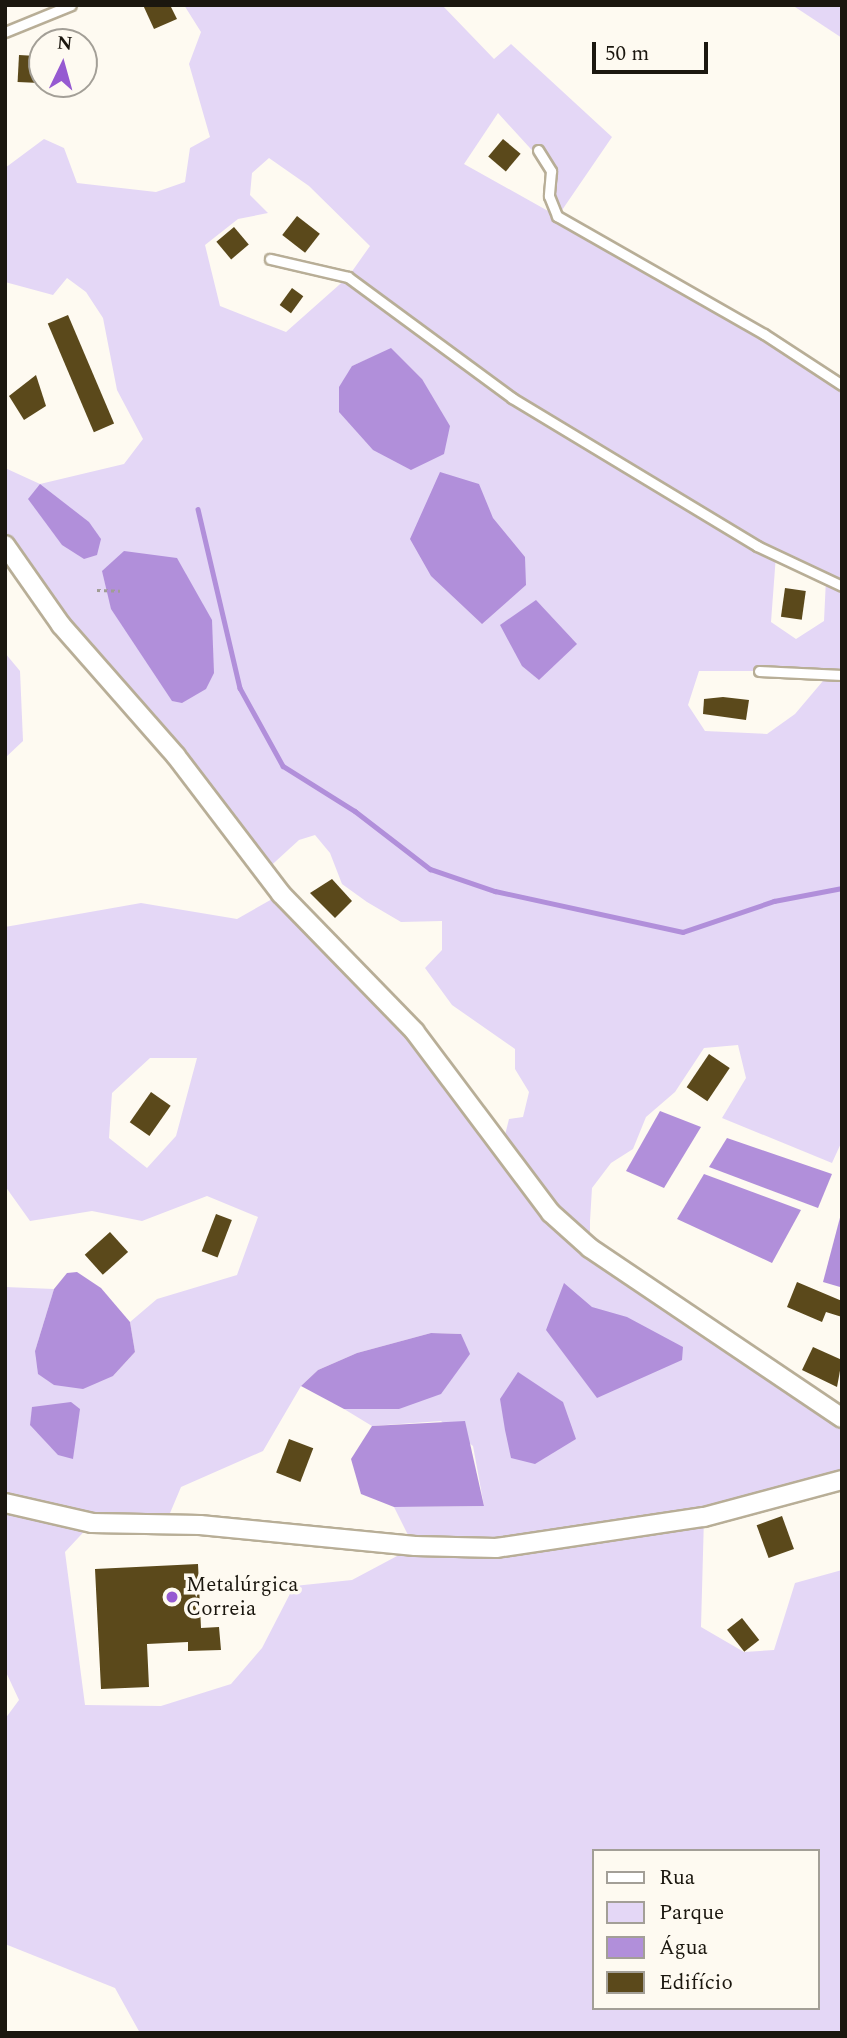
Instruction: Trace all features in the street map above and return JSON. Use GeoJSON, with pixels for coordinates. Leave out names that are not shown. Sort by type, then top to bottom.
{"type":"FeatureCollection","features":[{"type":"Feature","properties":{"kind":"street"},"geometry":{"type":"LineString","coordinates":[[5,545],[61,625],[176,756],[281,894],[415,1032],[551,1213],[590,1248],[842,1418]]}},
{"type":"Feature","properties":{"kind":"street"},"geometry":{"type":"LineString","coordinates":[[5,1503],[92,1523],[200,1525],[415,1546],[496,1548],[704,1517],[842,1480]]}},
{"type":"Feature","properties":{"kind":"lane"},"geometry":{"type":"LineString","coordinates":[[5,32],[71,5]]}},
{"type":"Feature","properties":{"kind":"lane"},"geometry":{"type":"LineString","coordinates":[[538,150],[551,171],[549,196],[557,216],[764,334],[842,385]]}},
{"type":"Feature","properties":{"kind":"lane"},"geometry":{"type":"LineString","coordinates":[[270,259],[348,277],[512,398],[757,545],[842,586]]}},
{"type":"Feature","properties":{"kind":"lane"},"geometry":{"type":"LineString","coordinates":[[758,671],[842,675]]}},
{"type":"Feature","properties":{"kind":"path"},"geometry":{"type":"LineString","coordinates":[[97,590],[120,591]]}},
{"type":"Feature","properties":{"kind":"green space"},"geometry":{"type":"Polygon","coordinates":[[[184,5],[442,5],[494,59],[511,44],[612,137],[558,216],[842,385],[842,1141],[832,1163],[722,1118],[746,1078],[738,1045],[704,1048],[675,1092],[646,1117],[633,1149],[611,1163],[592,1188],[590,1248],[842,1418],[842,1480],[704,1517],[701,1627],[744,1652],[774,1650],[795,1583],[842,1570],[842,2033],[140,2033],[115,1988],[5,1944],[5,1719],[19,1700],[5,1670],[5,1287],[54,1289],[35,1351],[113,1376],[135,1352],[130,1322],[157,1299],[237,1275],[258,1217],[207,1196],[142,1221],[92,1211],[30,1221],[5,1186],[5,927],[141,903],[237,919],[281,894],[503,1143],[509,1119],[523,1117],[529,1092],[515,1069],[515,1049],[452,1005],[425,968],[442,950],[442,921],[401,922],[367,902],[342,884],[330,853],[315,835],[299,840],[264,872],[5,545],[5,468],[40,484],[124,464],[143,439],[117,390],[103,318],[86,292],[67,278],[53,295],[5,282],[5,168],[44,139],[64,148],[77,183],[156,192],[185,182],[190,148],[210,137],[189,64],[201,32],[184,5]],[[498,113],[464,164],[557,216],[549,196],[551,171],[498,113]],[[269,158],[252,173],[250,195],[268,213],[238,219],[205,245],[220,306],[286,332],[348,277],[370,246],[309,186],[269,158]],[[391,349],[352,366],[422,379],[391,349]],[[776,555],[771,622],[796,639],[824,621],[826,579],[776,555]],[[699,671],[688,705],[705,731],[767,734],[795,714],[828,675],[699,671]],[[150,1058],[112,1093],[109,1138],[147,1168],[176,1136],[197,1058],[150,1058]],[[431,1333],[357,1353],[318,1370],[301,1386],[263,1451],[181,1487],[165,1525],[92,1523],[65,1552],[85,1705],[161,1706],[231,1684],[262,1648],[294,1586],[352,1580],[414,1547],[394,1507],[484,1506],[473,1446],[441,1421],[372,1426],[344,1409],[399,1409],[461,1334],[431,1333]]]}},
{"type":"Feature","properties":{"kind":"green space"},"geometry":{"type":"Polygon","coordinates":[[[792,5],[842,5],[842,38],[792,5]]]}},
{"type":"Feature","properties":{"kind":"green space"},"geometry":{"type":"Polygon","coordinates":[[[5,653],[20,671],[23,741],[5,758],[5,653]]]}},
{"type":"Feature","properties":{"kind":"water"},"geometry":{"type":"Polygon","coordinates":[[[391,348],[422,379],[450,426],[444,454],[411,470],[373,450],[339,412],[339,387],[352,366],[391,348]]]}},
{"type":"Feature","properties":{"kind":"water"},"geometry":{"type":"Polygon","coordinates":[[[440,472],[479,484],[493,518],[525,557],[526,585],[482,624],[431,576],[410,539],[440,472]]]}},
{"type":"Feature","properties":{"kind":"water"},"geometry":{"type":"Polygon","coordinates":[[[40,484],[89,522],[101,539],[97,555],[84,559],[62,545],[28,499],[40,484]]]}},
{"type":"Feature","properties":{"kind":"water"},"geometry":{"type":"Polygon","coordinates":[[[124,551],[177,558],[212,620],[214,673],[206,689],[182,703],[172,701],[111,609],[102,571],[124,551]]]}},
{"type":"Feature","properties":{"kind":"water"},"geometry":{"type":"Polygon","coordinates":[[[536,600],[577,644],[539,680],[522,666],[500,625],[536,600]]]}},
{"type":"Feature","properties":{"kind":"water"},"geometry":{"type":"Polygon","coordinates":[[[660,1111],[701,1127],[664,1188],[626,1171],[660,1111]]]}},
{"type":"Feature","properties":{"kind":"water"},"geometry":{"type":"Polygon","coordinates":[[[727,1138],[832,1174],[818,1208],[709,1167],[727,1138]]]}},
{"type":"Feature","properties":{"kind":"water"},"geometry":{"type":"Polygon","coordinates":[[[704,1174],[801,1210],[772,1263],[677,1219],[704,1174]]]}},
{"type":"Feature","properties":{"kind":"water"},"geometry":{"type":"Polygon","coordinates":[[[842,1210],[842,1284],[840,1287],[823,1282],[842,1210]]]}},
{"type":"Feature","properties":{"kind":"water"},"geometry":{"type":"Polygon","coordinates":[[[77,1272],[101,1288],[130,1322],[135,1352],[113,1376],[83,1389],[54,1385],[38,1374],[35,1351],[54,1289],[67,1273],[77,1272]]]}},
{"type":"Feature","properties":{"kind":"water"},"geometry":{"type":"Polygon","coordinates":[[[564,1283],[592,1307],[627,1317],[683,1347],[682,1360],[597,1398],[546,1330],[564,1283]]]}},
{"type":"Feature","properties":{"kind":"water"},"geometry":{"type":"Polygon","coordinates":[[[431,1333],[461,1334],[470,1354],[441,1394],[399,1409],[344,1409],[301,1386],[318,1370],[357,1353],[431,1333]]]}},
{"type":"Feature","properties":{"kind":"water"},"geometry":{"type":"Polygon","coordinates":[[[518,1372],[563,1402],[576,1439],[535,1464],[511,1458],[505,1430],[500,1399],[518,1372]]]}},
{"type":"Feature","properties":{"kind":"water"},"geometry":{"type":"Polygon","coordinates":[[[71,1402],[80,1409],[73,1459],[58,1455],[30,1425],[32,1407],[71,1402]]]}},
{"type":"Feature","properties":{"kind":"water"},"geometry":{"type":"Polygon","coordinates":[[[465,1421],[484,1506],[394,1507],[361,1494],[351,1459],[372,1426],[465,1421]]]}},
{"type":"Feature","properties":{"kind":"building"},"geometry":{"type":"Polygon","coordinates":[[[143,5],[170,5],[177,19],[154,29],[143,5]]]}},
{"type":"Feature","properties":{"kind":"building"},"geometry":{"type":"Polygon","coordinates":[[[19,55],[28,55],[28,83],[18,82],[19,55]]]}},
{"type":"Feature","properties":{"kind":"building"},"geometry":{"type":"Polygon","coordinates":[[[503,139],[521,154],[506,171],[488,157],[503,139]]]}},
{"type":"Feature","properties":{"kind":"building"},"geometry":{"type":"Polygon","coordinates":[[[297,216],[320,234],[305,253],[282,235],[297,216]]]}},
{"type":"Feature","properties":{"kind":"building"},"geometry":{"type":"Polygon","coordinates":[[[234,227],[249,245],[231,259],[216,242],[234,227]]]}},
{"type":"Feature","properties":{"kind":"building"},"geometry":{"type":"Polygon","coordinates":[[[292,288],[303,296],[291,313],[280,305],[292,288]]]}},
{"type":"Feature","properties":{"kind":"building"},"geometry":{"type":"Polygon","coordinates":[[[68,315],[114,424],[94,432],[48,324],[68,315]]]}},
{"type":"Feature","properties":{"kind":"building"},"geometry":{"type":"Polygon","coordinates":[[[36,375],[46,406],[24,420],[9,396],[36,375]]]}},
{"type":"Feature","properties":{"kind":"building"},"geometry":{"type":"Polygon","coordinates":[[[785,588],[806,591],[802,620],[781,617],[785,588]]]}},
{"type":"Feature","properties":{"kind":"building"},"geometry":{"type":"Polygon","coordinates":[[[723,697],[749,700],[746,720],[703,714],[704,699],[723,697]]]}},
{"type":"Feature","properties":{"kind":"building"},"geometry":{"type":"Polygon","coordinates":[[[332,879],[352,901],[335,918],[310,893],[332,879]]]}},
{"type":"Feature","properties":{"kind":"building"},"geometry":{"type":"Polygon","coordinates":[[[709,1054],[730,1068],[707,1101],[687,1087],[709,1054]]]}},
{"type":"Feature","properties":{"kind":"building"},"geometry":{"type":"Polygon","coordinates":[[[151,1092],[171,1106],[149,1136],[130,1122],[151,1092]]]}},
{"type":"Feature","properties":{"kind":"building"},"geometry":{"type":"Polygon","coordinates":[[[216,1214],[232,1220],[218,1257],[202,1251],[216,1214]]]}},
{"type":"Feature","properties":{"kind":"building"},"geometry":{"type":"Polygon","coordinates":[[[110,1232],[128,1252],[103,1275],[85,1255],[110,1232]]]}},
{"type":"Feature","properties":{"kind":"building"},"geometry":{"type":"Polygon","coordinates":[[[797,1282],[842,1301],[842,1317],[826,1312],[822,1322],[787,1307],[797,1282]]]}},
{"type":"Feature","properties":{"kind":"building"},"geometry":{"type":"Polygon","coordinates":[[[813,1347],[842,1360],[837,1387],[802,1370],[813,1347]]]}},
{"type":"Feature","properties":{"kind":"building"},"geometry":{"type":"Polygon","coordinates":[[[289,1439],[313,1448],[300,1482],[276,1473],[289,1439]]]}},
{"type":"Feature","properties":{"kind":"building"},"geometry":{"type":"Polygon","coordinates":[[[782,1516],[794,1549],[769,1558],[757,1525],[782,1516]]]}},
{"type":"Feature","properties":{"kind":"building"},"geometry":{"type":"Polygon","coordinates":[[[198,1564],[201,1628],[219,1627],[221,1650],[188,1651],[188,1642],[147,1644],[149,1687],[101,1689],[95,1569],[198,1564]]]}},
{"type":"Feature","properties":{"kind":"building"},"geometry":{"type":"Polygon","coordinates":[[[742,1618],[759,1640],[744,1652],[727,1630],[742,1618]]]}},
{"type":"Feature","properties":{"kind":"waterway"},"geometry":{"type":"LineString","coordinates":[[198,509],[240,688],[283,766],[355,811],[430,869],[495,891],[683,932],[774,901],[842,888]]}},
{"type":"Feature","properties":{"kind":"place","name":"Metalúrgica Correia"},"geometry":{"type":"Point","coordinates":[172,1597]}}]}
